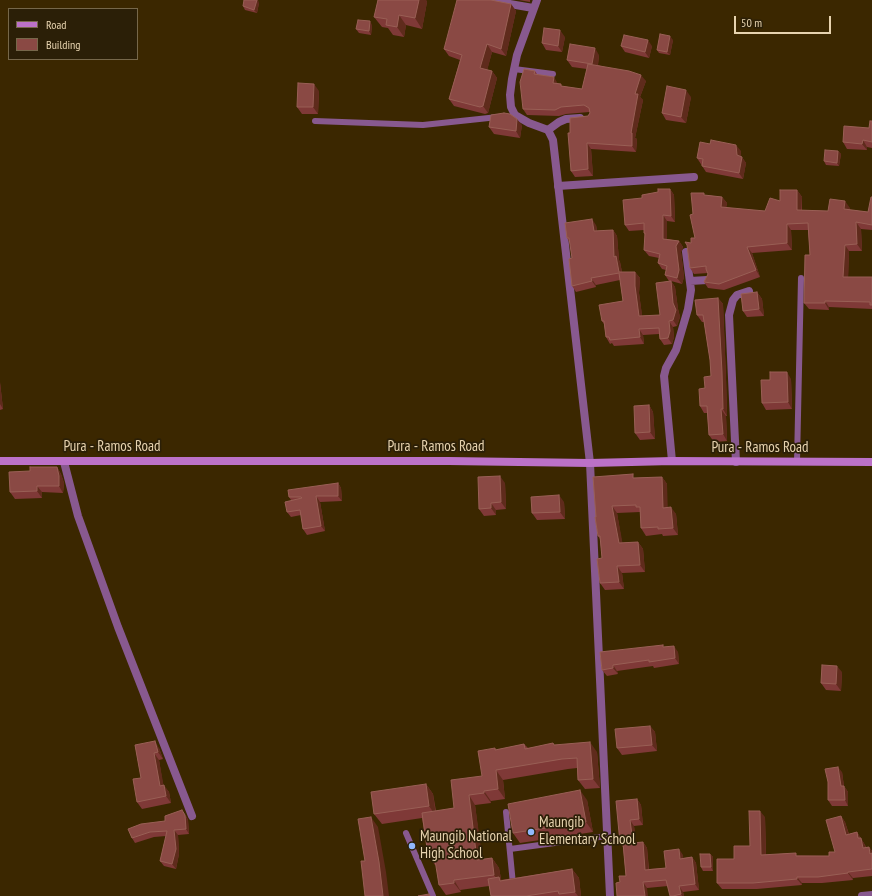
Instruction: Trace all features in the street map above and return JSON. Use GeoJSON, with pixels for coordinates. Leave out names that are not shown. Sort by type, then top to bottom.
{"type":"FeatureCollection","features":[{"type":"Feature","properties":{"kind":"main road","name":"Pura - Ramos Road"},"geometry":{"type":"LineString","coordinates":[[0,461],[449,461],[590,463],[672,461],[872,462]]}},
{"type":"Feature","properties":{"kind":"street"},"geometry":{"type":"LineString","coordinates":[[487,0],[533,8]]}},
{"type":"Feature","properties":{"kind":"street"},"geometry":{"type":"LineString","coordinates":[[537,0],[517,55],[510,95],[511,107],[515,115],[529,123],[548,130],[553,140],[590,463],[610,896]]}},
{"type":"Feature","properties":{"kind":"street"},"geometry":{"type":"LineString","coordinates":[[548,130],[566,119],[589,117]]}},
{"type":"Feature","properties":{"kind":"street"},"geometry":{"type":"LineString","coordinates":[[558,186],[694,177]]}},
{"type":"Feature","properties":{"kind":"street"},"geometry":{"type":"LineString","coordinates":[[672,461],[664,376],[666,368],[676,350],[688,309],[691,290],[686,252]]}},
{"type":"Feature","properties":{"kind":"street"},"geometry":{"type":"LineString","coordinates":[[690,281],[707,280]]}},
{"type":"Feature","properties":{"kind":"street"},"geometry":{"type":"LineString","coordinates":[[736,462],[729,315],[733,300],[737,295],[749,291]]}},
{"type":"Feature","properties":{"kind":"street"},"geometry":{"type":"LineString","coordinates":[[64,462],[78,516],[107,598],[192,816]]}},
{"type":"Feature","properties":{"kind":"street"},"geometry":{"type":"LineString","coordinates":[[862,896],[872,895]]}},
{"type":"Feature","properties":{"kind":"lane"},"geometry":{"type":"LineString","coordinates":[[514,69],[554,74]]}},
{"type":"Feature","properties":{"kind":"lane"},"geometry":{"type":"LineString","coordinates":[[315,121],[424,125],[515,115]]}},
{"type":"Feature","properties":{"kind":"lane"},"geometry":{"type":"LineString","coordinates":[[797,461],[801,278]]}},
{"type":"Feature","properties":{"kind":"lane"},"geometry":{"type":"LineString","coordinates":[[506,812],[513,884]]}},
{"type":"Feature","properties":{"kind":"lane"},"geometry":{"type":"LineString","coordinates":[[406,833],[434,896]]}},
{"type":"Feature","properties":{"kind":"lane"},"geometry":{"type":"LineString","coordinates":[[510,849],[607,836]]}},
{"type":"Feature","properties":{"kind":"building"},"geometry":{"type":"Polygon","coordinates":[[[244,0],[257,0],[254,10],[243,6],[244,0]]]}},
{"type":"Feature","properties":{"kind":"building"},"geometry":{"type":"Polygon","coordinates":[[[378,0],[419,0],[415,18],[399,15],[397,27],[386,25],[387,19],[374,17],[378,0]]]}},
{"type":"Feature","properties":{"kind":"building"},"geometry":{"type":"Polygon","coordinates":[[[457,0],[491,0],[511,4],[501,49],[487,44],[480,68],[492,71],[483,106],[480,107],[449,99],[462,55],[444,49],[457,0]]]}},
{"type":"Feature","properties":{"kind":"building"},"geometry":{"type":"Polygon","coordinates":[[[358,20],[370,21],[369,31],[356,29],[358,20]]]}},
{"type":"Feature","properties":{"kind":"building"},"geometry":{"type":"Polygon","coordinates":[[[544,28],[560,30],[558,46],[542,43],[544,28]]]}},
{"type":"Feature","properties":{"kind":"building"},"geometry":{"type":"Polygon","coordinates":[[[660,34],[670,36],[667,52],[657,50],[660,34]]]}},
{"type":"Feature","properties":{"kind":"building"},"geometry":{"type":"Polygon","coordinates":[[[624,35],[648,40],[645,52],[621,46],[624,35]]]}},
{"type":"Feature","properties":{"kind":"building"},"geometry":{"type":"Polygon","coordinates":[[[570,44],[595,48],[592,64],[567,60],[570,44]]]}},
{"type":"Feature","properties":{"kind":"building"},"geometry":{"type":"Polygon","coordinates":[[[588,64],[629,71],[641,75],[635,94],[638,94],[631,133],[632,146],[587,143],[588,169],[571,171],[568,133],[570,133],[570,118],[588,116],[590,113],[589,108],[584,105],[561,107],[555,110],[523,109],[520,82],[524,69],[535,71],[534,74],[554,77],[553,83],[561,84],[561,86],[582,89],[588,64]]]}},
{"type":"Feature","properties":{"kind":"building"},"geometry":{"type":"Polygon","coordinates":[[[298,83],[314,84],[313,107],[297,107],[298,83]]]}},
{"type":"Feature","properties":{"kind":"building"},"geometry":{"type":"Polygon","coordinates":[[[667,86],[686,90],[681,117],[662,113],[667,86]]]}},
{"type":"Feature","properties":{"kind":"building"},"geometry":{"type":"Polygon","coordinates":[[[504,113],[510,114],[517,119],[516,131],[489,127],[491,115],[504,113]]]}},
{"type":"Feature","properties":{"kind":"building"},"geometry":{"type":"Polygon","coordinates":[[[870,121],[872,121],[872,142],[863,140],[862,144],[843,142],[844,126],[869,128],[870,121]]]}},
{"type":"Feature","properties":{"kind":"building"},"geometry":{"type":"Polygon","coordinates":[[[711,140],[736,145],[737,155],[742,157],[739,173],[702,166],[703,159],[697,158],[700,142],[710,144],[711,140]]]}},
{"type":"Feature","properties":{"kind":"building"},"geometry":{"type":"Polygon","coordinates":[[[825,150],[838,151],[837,163],[824,161],[825,150]]]}},
{"type":"Feature","properties":{"kind":"building"},"geometry":{"type":"Polygon","coordinates":[[[658,189],[670,189],[671,216],[663,215],[663,239],[679,241],[676,246],[679,270],[677,278],[665,275],[667,266],[658,263],[660,254],[644,250],[644,223],[625,225],[623,200],[642,198],[642,195],[658,192],[658,189]]]}},
{"type":"Feature","properties":{"kind":"building"},"geometry":{"type":"Polygon","coordinates":[[[780,190],[797,190],[797,210],[828,211],[830,199],[845,201],[844,209],[868,212],[872,197],[872,225],[856,222],[857,244],[845,245],[843,277],[872,277],[872,305],[870,305],[870,302],[825,301],[825,303],[804,303],[805,255],[810,255],[808,223],[787,224],[787,243],[747,247],[756,270],[719,284],[704,282],[708,274],[706,266],[690,268],[687,245],[685,242],[691,243],[691,238],[695,238],[690,215],[693,214],[691,193],[704,193],[704,195],[722,197],[721,207],[765,211],[770,198],[780,201],[780,190]]]}},
{"type":"Feature","properties":{"kind":"building"},"geometry":{"type":"Polygon","coordinates":[[[592,219],[594,231],[613,230],[614,257],[616,256],[619,272],[635,272],[635,286],[639,316],[660,315],[656,283],[671,281],[673,303],[676,310],[673,320],[669,321],[670,331],[668,338],[660,339],[659,328],[639,329],[640,337],[610,340],[609,337],[606,337],[604,321],[602,321],[599,305],[623,301],[619,273],[591,278],[592,281],[572,286],[569,259],[572,258],[565,223],[592,219]]]}},
{"type":"Feature","properties":{"kind":"building"},"geometry":{"type":"Polygon","coordinates":[[[757,292],[759,309],[743,311],[741,294],[757,292]]]}},
{"type":"Feature","properties":{"kind":"building"},"geometry":{"type":"Polygon","coordinates":[[[718,298],[722,372],[723,409],[721,409],[723,434],[709,435],[707,406],[700,406],[699,389],[705,388],[704,377],[711,376],[710,360],[703,315],[697,315],[695,300],[718,298]]]}},
{"type":"Feature","properties":{"kind":"building"},"geometry":{"type":"Polygon","coordinates":[[[770,372],[787,372],[788,402],[762,403],[761,380],[770,380],[770,372]]]}},
{"type":"Feature","properties":{"kind":"building"},"geometry":{"type":"Polygon","coordinates":[[[649,405],[650,432],[635,433],[634,406],[649,405]]]}},
{"type":"Feature","properties":{"kind":"building"},"geometry":{"type":"Polygon","coordinates":[[[30,467],[57,467],[59,486],[37,486],[37,491],[10,492],[9,472],[30,471],[30,467]]]}},
{"type":"Feature","properties":{"kind":"building"},"geometry":{"type":"Polygon","coordinates":[[[633,474],[633,478],[662,477],[663,508],[671,507],[673,528],[641,528],[640,507],[636,507],[636,505],[612,506],[619,543],[638,542],[640,565],[617,566],[619,582],[600,583],[597,559],[602,558],[600,536],[598,536],[595,517],[593,477],[633,474]]]}},
{"type":"Feature","properties":{"kind":"building"},"geometry":{"type":"Polygon","coordinates":[[[500,476],[501,502],[491,503],[491,508],[479,509],[478,477],[500,476]]]}},
{"type":"Feature","properties":{"kind":"building"},"geometry":{"type":"Polygon","coordinates":[[[338,483],[338,496],[316,496],[321,526],[303,529],[300,510],[287,512],[285,502],[302,498],[289,497],[288,490],[338,483]]]}},
{"type":"Feature","properties":{"kind":"building"},"geometry":{"type":"Polygon","coordinates":[[[559,495],[560,512],[532,513],[531,497],[559,495]]]}},
{"type":"Feature","properties":{"kind":"building"},"geometry":{"type":"Polygon","coordinates":[[[663,645],[663,647],[674,646],[675,658],[613,665],[613,668],[602,670],[600,652],[663,645]]]}},
{"type":"Feature","properties":{"kind":"building"},"geometry":{"type":"Polygon","coordinates":[[[822,665],[837,666],[836,684],[821,683],[822,665]]]}},
{"type":"Feature","properties":{"kind":"building"},"geometry":{"type":"Polygon","coordinates":[[[650,726],[652,745],[617,748],[615,729],[650,726]]]}},
{"type":"Feature","properties":{"kind":"building"},"geometry":{"type":"Polygon","coordinates":[[[155,741],[158,752],[154,753],[160,786],[164,785],[166,796],[137,802],[133,779],[141,778],[135,745],[155,741]]]}},
{"type":"Feature","properties":{"kind":"building"},"geometry":{"type":"Polygon","coordinates":[[[590,742],[593,779],[578,780],[577,758],[562,759],[496,770],[498,789],[469,795],[477,860],[492,858],[494,875],[454,880],[454,883],[439,885],[434,854],[428,855],[422,813],[454,808],[451,780],[482,776],[478,751],[495,748],[495,750],[524,744],[525,749],[553,743],[554,745],[590,742]]]}},
{"type":"Feature","properties":{"kind":"building"},"geometry":{"type":"Polygon","coordinates":[[[838,767],[841,786],[844,786],[845,800],[828,800],[828,782],[825,769],[838,767]]]}},
{"type":"Feature","properties":{"kind":"building"},"geometry":{"type":"Polygon","coordinates":[[[426,784],[429,806],[374,814],[371,792],[426,784]]]}},
{"type":"Feature","properties":{"kind":"building"},"geometry":{"type":"Polygon","coordinates":[[[580,790],[586,822],[513,833],[508,804],[580,790]]]}},
{"type":"Feature","properties":{"kind":"building"},"geometry":{"type":"Polygon","coordinates":[[[637,799],[639,819],[630,820],[633,843],[643,842],[645,870],[666,868],[664,851],[679,849],[680,859],[692,857],[695,884],[679,886],[681,894],[670,896],[666,880],[643,882],[645,896],[617,896],[616,883],[620,882],[619,876],[626,876],[623,843],[620,843],[616,801],[637,799]]]}},
{"type":"Feature","properties":{"kind":"building"},"geometry":{"type":"Polygon","coordinates":[[[182,810],[185,815],[186,829],[174,830],[176,849],[172,864],[160,861],[167,831],[150,832],[132,838],[128,829],[141,824],[165,821],[165,816],[182,810]]]}},
{"type":"Feature","properties":{"kind":"building"},"geometry":{"type":"Polygon","coordinates":[[[749,811],[760,811],[761,855],[796,853],[796,856],[829,856],[829,852],[835,852],[826,820],[841,816],[846,835],[857,832],[858,838],[861,838],[863,848],[869,847],[870,854],[872,853],[872,869],[818,877],[797,877],[797,879],[753,883],[717,883],[717,859],[734,859],[734,846],[750,846],[749,811]]]}},
{"type":"Feature","properties":{"kind":"building"},"geometry":{"type":"Polygon","coordinates":[[[371,817],[383,896],[365,896],[361,861],[365,861],[358,819],[371,817]]]}},
{"type":"Feature","properties":{"kind":"building"},"geometry":{"type":"Polygon","coordinates":[[[700,854],[710,854],[711,867],[701,867],[700,854]]]}},
{"type":"Feature","properties":{"kind":"building"},"geometry":{"type":"Polygon","coordinates":[[[572,869],[575,892],[559,894],[558,891],[526,896],[491,896],[488,879],[499,877],[500,881],[572,869]]]}},
{"type":"Feature","properties":{"kind":"building"},"geometry":{"type":"Polygon","coordinates":[[[429,894],[430,896],[418,896],[429,894]]]}},
{"type":"Feature","properties":{"kind":"place","name":"Maungib Elementary School"},"geometry":{"type":"Point","coordinates":[531,832]}},
{"type":"Feature","properties":{"kind":"place","name":"Maungib National High School"},"geometry":{"type":"Point","coordinates":[412,846]}}]}
